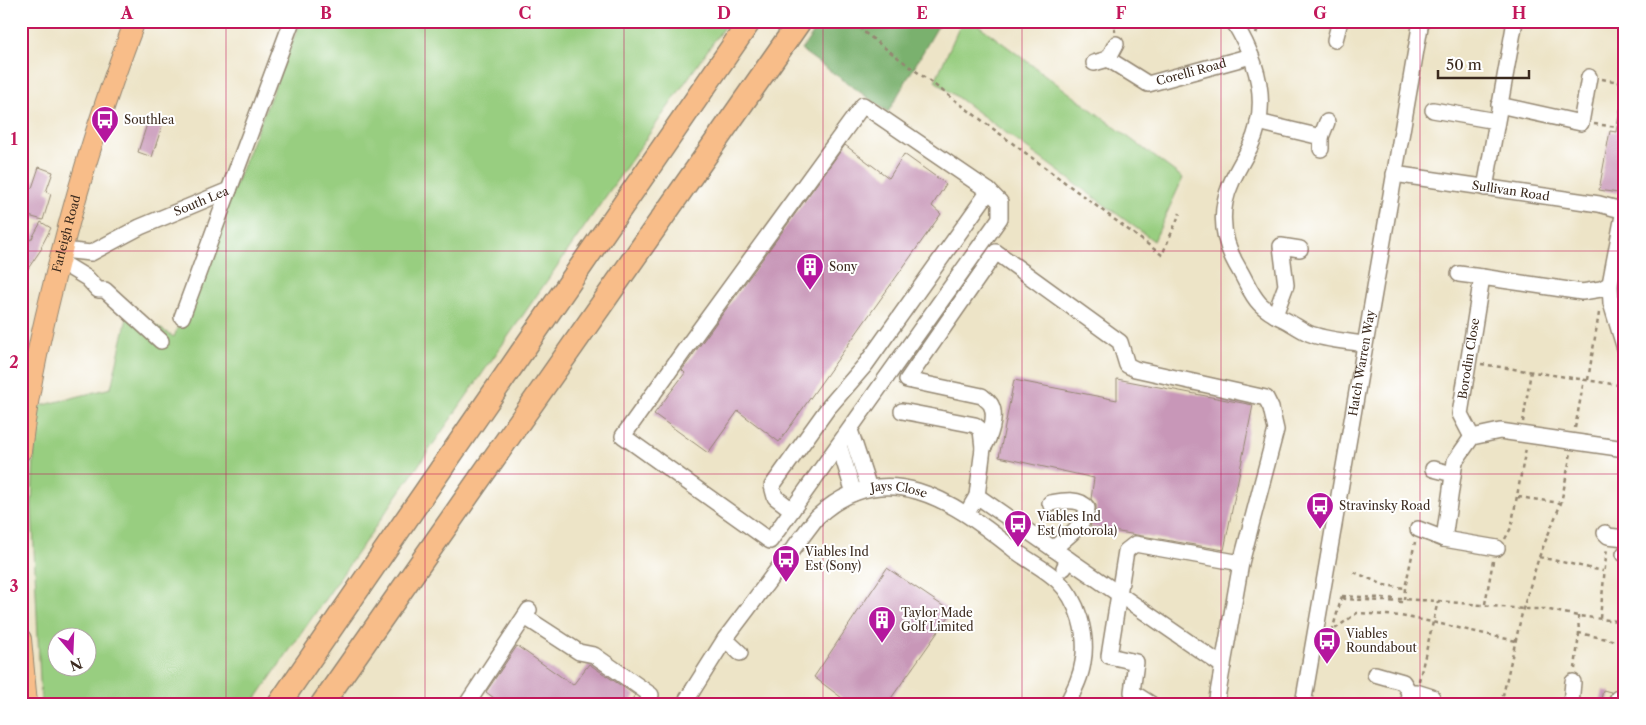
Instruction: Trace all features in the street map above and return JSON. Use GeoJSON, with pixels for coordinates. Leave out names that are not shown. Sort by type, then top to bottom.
{"type":"FeatureCollection","features":[{"type":"Feature","properties":{"kind":"highway"},"geometry":{"type":"LineString","coordinates":[[279,704],[750,21]]}},
{"type":"Feature","properties":{"kind":"highway"},"geometry":{"type":"LineString","coordinates":[[322,704],[800,21]]}},
{"type":"Feature","properties":{"kind":"main road","name":"Farleigh Road"},"geometry":{"type":"LineString","coordinates":[[21,451],[35,368],[61,255],[91,146],[135,21]]}},
{"type":"Feature","properties":{"kind":"main road"},"geometry":{"type":"LineString","coordinates":[[21,639],[27,704]]}},
{"type":"Feature","properties":{"kind":"street","name":"South Lea"},"geometry":{"type":"LineString","coordinates":[[61,255],[91,252],[140,228],[229,190],[292,21]]}},
{"type":"Feature","properties":{"kind":"street"},"geometry":{"type":"LineString","coordinates":[[1233,21],[1242,36],[1257,72],[1260,103],[1258,122],[1251,145],[1230,184],[1225,200],[1223,214],[1227,244],[1234,261],[1259,303],[1275,315],[1309,333],[1364,344]]}},
{"type":"Feature","properties":{"kind":"street"},"geometry":{"type":"LineString","coordinates":[[1335,40],[1340,21]]}},
{"type":"Feature","properties":{"kind":"street","name":"Hatch Warren Way"},"geometry":{"type":"LineString","coordinates":[[1304,704],[1420,21]]}},
{"type":"Feature","properties":{"kind":"street"},"geometry":{"type":"LineString","coordinates":[[1485,188],[1515,21]]}},
{"type":"Feature","properties":{"kind":"street","name":"Corelli Road"},"geometry":{"type":"LineString","coordinates":[[1116,44],[1101,61],[1148,84],[1251,56]]}},
{"type":"Feature","properties":{"kind":"street"},"geometry":{"type":"LineString","coordinates":[[1499,106],[1581,123],[1589,77]]}},
{"type":"Feature","properties":{"kind":"street"},"geometry":{"type":"LineString","coordinates":[[863,105],[989,190],[1000,202],[1000,218],[770,541],[623,436],[863,105]]}},
{"type":"Feature","properties":{"kind":"street"},"geometry":{"type":"LineString","coordinates":[[1433,110],[1496,121]]}},
{"type":"Feature","properties":{"kind":"street"},"geometry":{"type":"LineString","coordinates":[[1258,122],[1321,143],[1327,122]]}},
{"type":"Feature","properties":{"kind":"street","name":"Sullivan Road"},"geometry":{"type":"LineString","coordinates":[[1394,174],[1598,204],[1624,210]]}},
{"type":"Feature","properties":{"kind":"street"},"geometry":{"type":"LineString","coordinates":[[182,317],[229,190]]}},
{"type":"Feature","properties":{"kind":"street"},"geometry":{"type":"LineString","coordinates":[[792,510],[775,497],[772,486],[828,408],[866,364],[989,190]]}},
{"type":"Feature","properties":{"kind":"street"},"geometry":{"type":"LineString","coordinates":[[1624,210],[1610,284],[1611,303],[1625,348]]}},
{"type":"Feature","properties":{"kind":"street"},"geometry":{"type":"LineString","coordinates":[[1275,315],[1286,285],[1281,246],[1300,249]]}},
{"type":"Feature","properties":{"kind":"street"},"geometry":{"type":"LineString","coordinates":[[984,448],[989,440],[993,415],[990,402],[982,396],[908,380],[996,252],[1120,342],[1128,365],[1135,369],[1266,398],[1271,408],[1276,430],[1242,563],[1216,704]]}},
{"type":"Feature","properties":{"kind":"street"},"geometry":{"type":"LineString","coordinates":[[61,255],[69,265],[87,278],[98,290],[105,290],[161,341]]}},
{"type":"Feature","properties":{"kind":"street"},"geometry":{"type":"LineString","coordinates":[[1459,274],[1582,292],[1601,289],[1610,284]]}},
{"type":"Feature","properties":{"kind":"street","name":"Borodin Close"},"geometry":{"type":"LineString","coordinates":[[1472,437],[1460,414],[1482,277]]}},
{"type":"Feature","properties":{"kind":"street"},"geometry":{"type":"LineString","coordinates":[[853,378],[864,382],[877,391]]}},
{"type":"Feature","properties":{"kind":"street"},"geometry":{"type":"LineString","coordinates":[[902,411],[975,425],[981,430],[984,448],[977,496],[966,514]]}},
{"type":"Feature","properties":{"kind":"street"},"geometry":{"type":"LineString","coordinates":[[850,430],[869,488]]}},
{"type":"Feature","properties":{"kind":"street"},"geometry":{"type":"LineString","coordinates":[[1444,540],[1455,461],[1472,437],[1500,431],[1625,449]]}},
{"type":"Feature","properties":{"kind":"street"},"geometry":{"type":"LineString","coordinates":[[838,446],[854,493]]}},
{"type":"Feature","properties":{"kind":"street"},"geometry":{"type":"LineString","coordinates":[[1434,469],[1453,474]]}},
{"type":"Feature","properties":{"kind":"street"},"geometry":{"type":"LineString","coordinates":[[821,470],[834,470],[848,476]]}},
{"type":"Feature","properties":{"kind":"street","name":"Jays Close"},"geometry":{"type":"LineString","coordinates":[[684,704],[725,639],[817,517],[830,505],[854,493],[869,488],[889,487],[925,493],[966,514],[1015,551],[1058,580],[1074,603],[1084,641],[1084,660],[1080,676],[1067,704]]}},
{"type":"Feature","properties":{"kind":"street"},"geometry":{"type":"LineString","coordinates":[[977,496],[1223,666]]}},
{"type":"Feature","properties":{"kind":"street"},"geometry":{"type":"LineString","coordinates":[[1050,503],[1077,501],[1083,503],[1087,508],[1087,512],[1079,525],[1053,549]]}},
{"type":"Feature","properties":{"kind":"street"},"geometry":{"type":"LineString","coordinates":[[1418,529],[1444,540],[1497,548]]}},
{"type":"Feature","properties":{"kind":"street"},"geometry":{"type":"LineString","coordinates":[[1607,534],[1625,538]]}},
{"type":"Feature","properties":{"kind":"street"},"geometry":{"type":"LineString","coordinates":[[1152,704],[1132,692],[1136,662],[1109,656],[1115,591],[1126,551],[1135,544],[1242,563]]}},
{"type":"Feature","properties":{"kind":"street"},"geometry":{"type":"LineString","coordinates":[[1058,580],[1068,560]]}},
{"type":"Feature","properties":{"kind":"street"},"geometry":{"type":"LineString","coordinates":[[467,704],[527,614],[580,652],[594,656],[651,695],[646,704]]}},
{"type":"Feature","properties":{"kind":"street"},"geometry":{"type":"LineString","coordinates":[[725,639],[740,653]]}},
{"type":"Feature","properties":{"kind":"street"},"geometry":{"type":"LineString","coordinates":[[1375,674],[1404,682],[1411,696],[1432,697]]}},
{"type":"Feature","properties":{"kind":"street"},"geometry":{"type":"LineString","coordinates":[[1571,704],[1573,682]]}},
{"type":"Feature","properties":{"kind":"path"},"geometry":{"type":"LineString","coordinates":[[869,21],[861,30],[1162,255],[1180,213]]}},
{"type":"Feature","properties":{"kind":"path"},"geometry":{"type":"LineString","coordinates":[[1589,77],[1625,83]]}},
{"type":"Feature","properties":{"kind":"path"},"geometry":{"type":"LineString","coordinates":[[1581,123],[1625,128]]}},
{"type":"Feature","properties":{"kind":"path"},"geometry":{"type":"LineString","coordinates":[[1588,380],[1599,313]]}},
{"type":"Feature","properties":{"kind":"path"},"geometry":{"type":"LineString","coordinates":[[1468,362],[1625,386]]}},
{"type":"Feature","properties":{"kind":"path"},"geometry":{"type":"LineString","coordinates":[[1485,604],[1497,548],[1507,537],[1511,528],[1517,497],[1531,371]]}},
{"type":"Feature","properties":{"kind":"path"},"geometry":{"type":"LineString","coordinates":[[1501,704],[1522,609],[1539,557],[1561,503],[1584,380]]}},
{"type":"Feature","properties":{"kind":"path"},"geometry":{"type":"LineString","coordinates":[[1517,497],[1561,503]]}},
{"type":"Feature","properties":{"kind":"path"},"geometry":{"type":"LineString","coordinates":[[1404,600],[1418,529]]}},
{"type":"Feature","properties":{"kind":"path"},"geometry":{"type":"LineString","coordinates":[[1600,618],[1607,534]]}},
{"type":"Feature","properties":{"kind":"path"},"geometry":{"type":"LineString","coordinates":[[1539,557],[1603,571]]}},
{"type":"Feature","properties":{"kind":"path"},"geometry":{"type":"LineString","coordinates":[[1354,572],[1384,585],[1405,588]]}},
{"type":"Feature","properties":{"kind":"path"},"geometry":{"type":"LineString","coordinates":[[1322,637],[1331,638],[1342,596],[1545,609],[1578,616],[1625,622]]}},
{"type":"Feature","properties":{"kind":"path"},"geometry":{"type":"LineString","coordinates":[[1411,696],[1438,601]]}},
{"type":"Feature","properties":{"kind":"path"},"geometry":{"type":"LineString","coordinates":[[1332,631],[1357,614],[1401,616],[1516,641]]}},
{"type":"Feature","properties":{"kind":"path"},"geometry":{"type":"LineString","coordinates":[[1573,682],[1579,633],[1578,616]]}},
{"type":"Feature","properties":{"kind":"path"},"geometry":{"type":"LineString","coordinates":[[1579,633],[1625,643]]}},
{"type":"Feature","properties":{"kind":"green space"},"geometry":{"type":"Polygon","coordinates":[[[301,21],[728,21],[252,704],[41,704],[32,504],[36,407],[111,388],[129,309],[174,337],[301,21]]]}},
{"type":"Feature","properties":{"kind":"green space"},"geometry":{"type":"Polygon","coordinates":[[[822,21],[941,21],[888,112],[801,50],[822,21]]]}},
{"type":"Feature","properties":{"kind":"green space"},"geometry":{"type":"Polygon","coordinates":[[[962,21],[973,21],[1183,178],[1154,241],[935,81],[962,21]]]}},
{"type":"Feature","properties":{"kind":"building"},"geometry":{"type":"Polygon","coordinates":[[[1620,109],[1625,110],[1625,154],[1618,193],[1599,190],[1610,131],[1616,132],[1620,109]]]}},
{"type":"Feature","properties":{"kind":"building"},"geometry":{"type":"Polygon","coordinates":[[[148,121],[162,126],[152,157],[138,152],[148,121]]]}},
{"type":"Feature","properties":{"kind":"building","name":"Sony"},"geometry":{"type":"Polygon","coordinates":[[[845,145],[889,178],[904,154],[946,184],[932,206],[941,214],[779,442],[738,411],[708,453],[654,414],[685,373],[682,370],[845,145]]]}},
{"type":"Feature","properties":{"kind":"building"},"geometry":{"type":"Polygon","coordinates":[[[39,167],[53,172],[46,192],[51,194],[43,220],[21,214],[21,204],[27,186],[32,188],[39,167]]]}},
{"type":"Feature","properties":{"kind":"building"},"geometry":{"type":"Polygon","coordinates":[[[41,222],[51,228],[42,248],[21,279],[21,245],[26,237],[31,240],[41,222]]]}},
{"type":"Feature","properties":{"kind":"building"},"geometry":{"type":"Polygon","coordinates":[[[1117,379],[1253,405],[1224,550],[1090,527],[1096,510],[1096,505],[1091,499],[1094,478],[999,457],[1014,380],[1117,400],[1117,379]]]}},
{"type":"Feature","properties":{"kind":"building","name":"Taylor Made Golf Limited"},"geometry":{"type":"Polygon","coordinates":[[[887,568],[952,612],[887,704],[850,704],[814,677],[887,568]]]}},
{"type":"Feature","properties":{"kind":"building"},"geometry":{"type":"Polygon","coordinates":[[[517,646],[573,685],[589,664],[635,695],[629,704],[502,704],[486,692],[517,646]]]}},
{"type":"Feature","properties":{"kind":"building"},"geometry":{"type":"Polygon","coordinates":[[[1603,690],[1611,692],[1607,704],[1600,704],[1603,690]]]}},
{"type":"Feature","properties":{"kind":"place","name":"Southlea"},"geometry":{"type":"Point","coordinates":[105,144]}},
{"type":"Feature","properties":{"kind":"place","name":"Sony"},"geometry":{"type":"Point","coordinates":[810,291]}},
{"type":"Feature","properties":{"kind":"place","name":"Stravinsky Road"},"geometry":{"type":"Point","coordinates":[1320,530]}},
{"type":"Feature","properties":{"kind":"place","name":"Viables Ind Est (motorola)"},"geometry":{"type":"Point","coordinates":[1018,548]}},
{"type":"Feature","properties":{"kind":"place","name":"Viables Ind Est (Sony)"},"geometry":{"type":"Point","coordinates":[786,583]}},
{"type":"Feature","properties":{"kind":"place","name":"Taylor Made Golf Limited"},"geometry":{"type":"Point","coordinates":[882,644]}},
{"type":"Feature","properties":{"kind":"place","name":"Viables Roundabout"},"geometry":{"type":"Point","coordinates":[1327,665]}}]}
